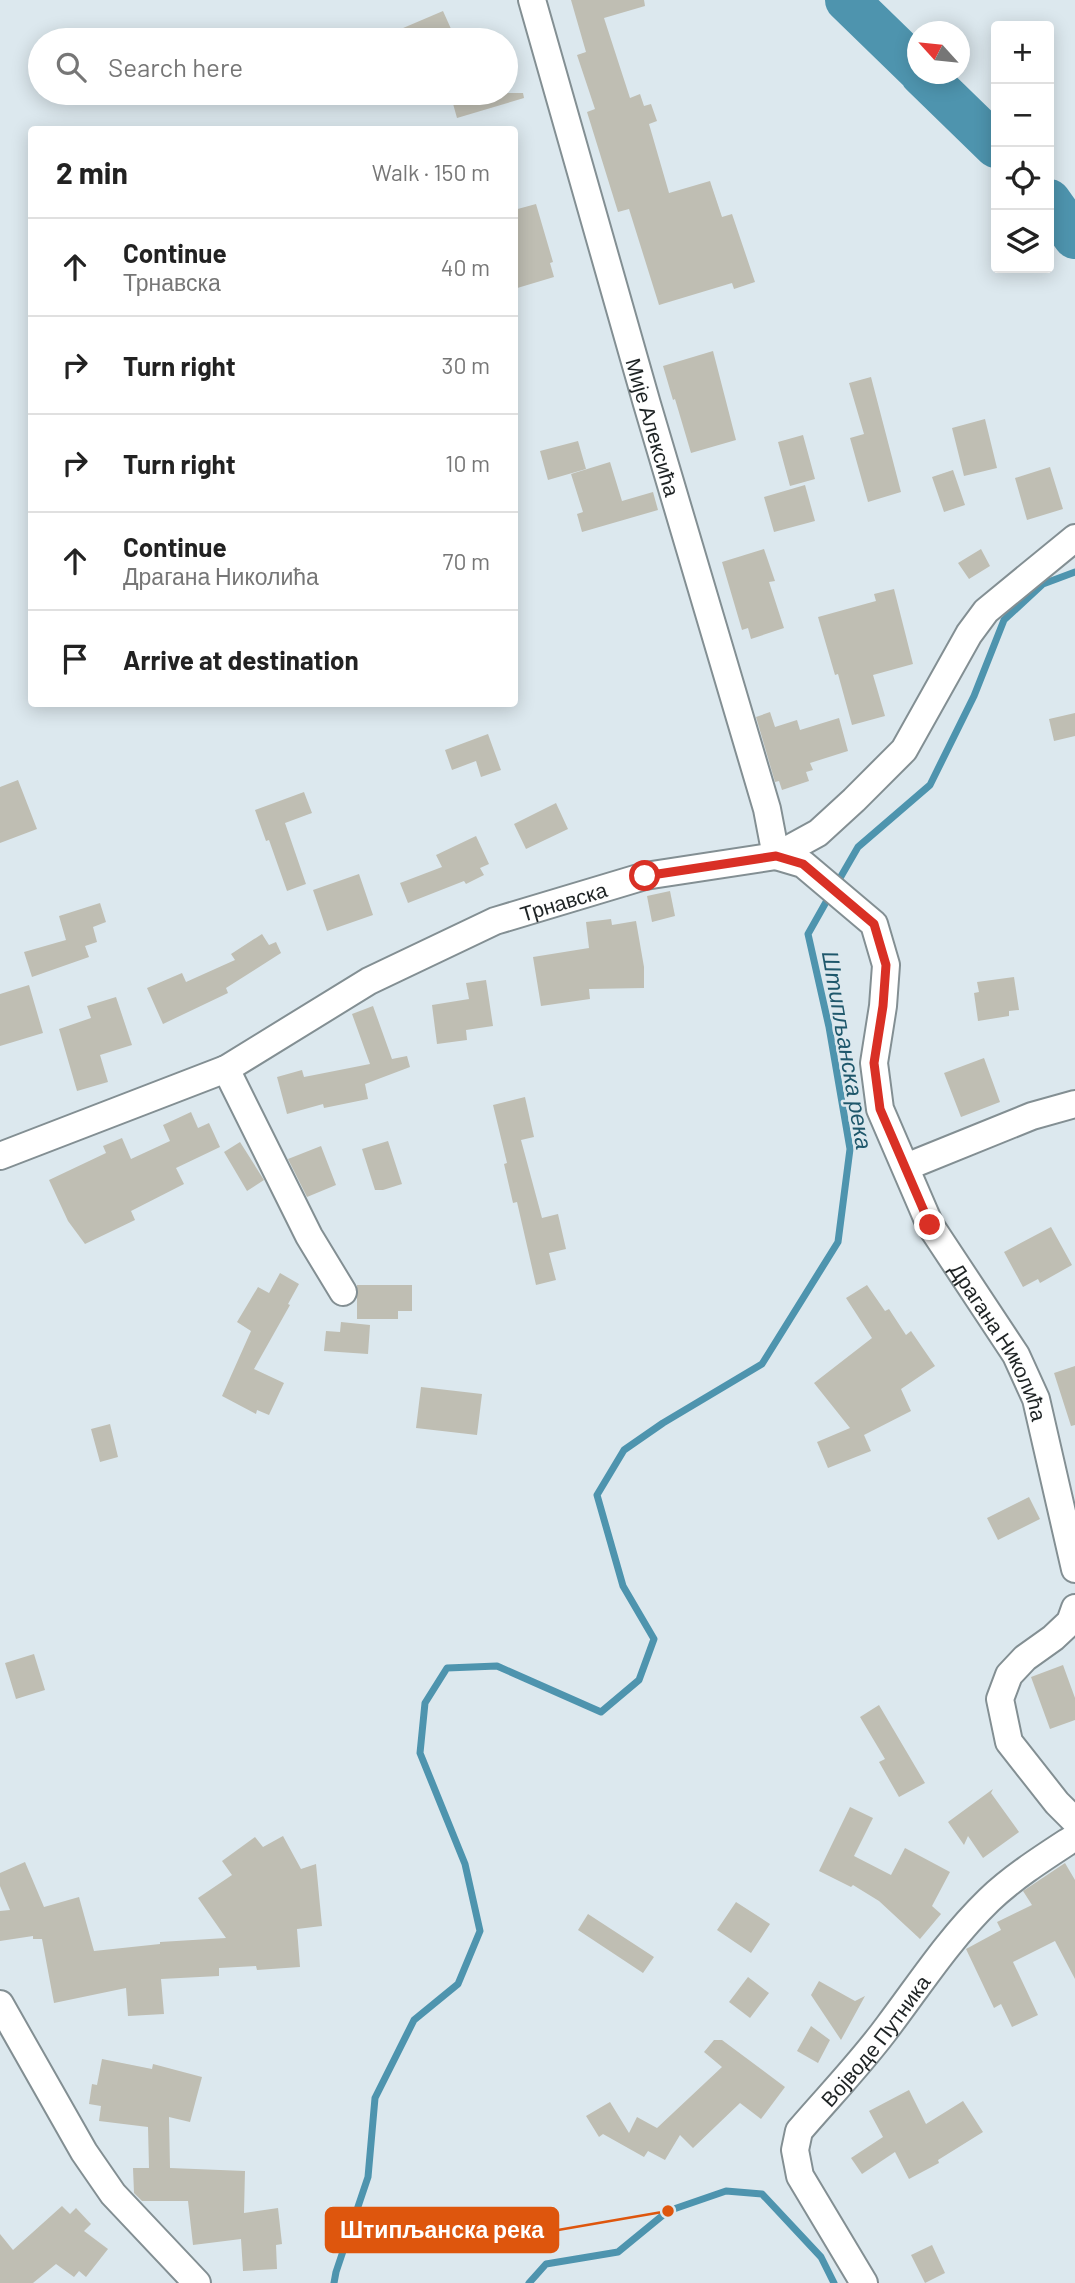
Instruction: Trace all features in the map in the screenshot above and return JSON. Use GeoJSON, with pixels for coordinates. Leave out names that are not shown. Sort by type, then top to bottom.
{"type":"FeatureCollection","features":[{"type":"Feature","properties":{"kind":"street","name":"Мије Алексића"},"geometry":{"type":"LineString","coordinates":[[532,0],[647,404],[767,809],[776,856]]}},
{"type":"Feature","properties":{"kind":"street","name":"Трнавска"},"geometry":{"type":"LineString","coordinates":[[0,1156],[226,1069],[369,982],[495,921],[645,876],[776,856],[818,833],[904,750],[968,634],[995,604],[1075,538]]}},
{"type":"Feature","properties":{"kind":"street","name":"Драгана Николића"},"geometry":{"type":"LineString","coordinates":[[776,856],[803,864],[874,924],[886,965],[874,1063],[880,1109],[930,1225],[1016,1355],[1036,1399],[1075,1569]]}},
{"type":"Feature","properties":{"kind":"street"},"geometry":{"type":"LineString","coordinates":[[226,1069],[309,1236],[343,1292]]}},
{"type":"Feature","properties":{"kind":"street"},"geometry":{"type":"LineString","coordinates":[[906,1167],[1032,1116],[1075,1104]]}},
{"type":"Feature","properties":{"kind":"street"},"geometry":{"type":"LineString","coordinates":[[1075,1608],[1070,1622],[1025,1658],[1009,1675],[1000,1699],[1009,1742],[1075,1821]]}},
{"type":"Feature","properties":{"kind":"street","name":"Војводе Путника"},"geometry":{"type":"LineString","coordinates":[[864,2283],[800,2176],[795,2150],[799,2132],[888,2027],[931,1965],[990,1898],[1075,1837]]}},
{"type":"Feature","properties":{"kind":"street"},"geometry":{"type":"LineString","coordinates":[[0,2004],[84,2152],[113,2194],[197,2283]]}},
{"type":"Feature","properties":{"kind":"building"},"geometry":{"type":"Polygon","coordinates":[[[571,0],[644,0],[645,6],[604,18],[630,98],[640,94],[644,106],[651,104],[657,121],[649,124],[669,193],[710,181],[722,217],[732,214],[755,282],[734,289],[732,283],[659,305],[629,209],[618,212],[587,112],[595,109],[577,55],[586,52],[571,0]]]}},
{"type":"Feature","properties":{"kind":"building"},"geometry":{"type":"Polygon","coordinates":[[[443,11],[451,28],[403,28],[443,11]]]}},
{"type":"Feature","properties":{"kind":"building"},"geometry":{"type":"Polygon","coordinates":[[[518,93],[523,93],[524,98],[518,100],[518,93]]]}},
{"type":"Feature","properties":{"kind":"building"},"geometry":{"type":"Polygon","coordinates":[[[453,105],[501,105],[457,118],[453,105]]]}},
{"type":"Feature","properties":{"kind":"building"},"geometry":{"type":"Polygon","coordinates":[[[536,204],[553,262],[550,263],[554,277],[518,288],[518,209],[536,204]]]}},
{"type":"Feature","properties":{"kind":"building"},"geometry":{"type":"Polygon","coordinates":[[[713,351],[736,440],[691,453],[663,366],[713,351]]]}},
{"type":"Feature","properties":{"kind":"building"},"geometry":{"type":"Polygon","coordinates":[[[871,377],[901,492],[868,502],[850,438],[864,434],[849,383],[871,377]]]}},
{"type":"Feature","properties":{"kind":"building"},"geometry":{"type":"Polygon","coordinates":[[[985,419],[997,468],[964,476],[952,428],[985,419]]]}},
{"type":"Feature","properties":{"kind":"building"},"geometry":{"type":"Polygon","coordinates":[[[803,435],[815,479],[790,486],[778,442],[803,435]]]}},
{"type":"Feature","properties":{"kind":"building"},"geometry":{"type":"Polygon","coordinates":[[[578,441],[586,469],[548,480],[540,451],[578,441]]]}},
{"type":"Feature","properties":{"kind":"building"},"geometry":{"type":"Polygon","coordinates":[[[610,462],[622,501],[653,492],[658,510],[582,532],[577,514],[583,512],[571,474],[610,462]]]}},
{"type":"Feature","properties":{"kind":"building"},"geometry":{"type":"Polygon","coordinates":[[[1050,467],[1063,509],[1027,520],[1015,478],[1050,467]]]}},
{"type":"Feature","properties":{"kind":"building"},"geometry":{"type":"Polygon","coordinates":[[[953,470],[965,505],[944,512],[932,477],[953,470]]]}},
{"type":"Feature","properties":{"kind":"building"},"geometry":{"type":"Polygon","coordinates":[[[805,485],[815,521],[774,532],[764,497],[805,485]]]}},
{"type":"Feature","properties":{"kind":"building"},"geometry":{"type":"Polygon","coordinates":[[[764,549],[775,581],[769,582],[784,628],[751,639],[748,628],[742,630],[722,562],[764,549]]]}},
{"type":"Feature","properties":{"kind":"building"},"geometry":{"type":"Polygon","coordinates":[[[981,549],[990,566],[969,579],[958,563],[981,549]]]}},
{"type":"Feature","properties":{"kind":"building"},"geometry":{"type":"Polygon","coordinates":[[[894,589],[913,664],[873,675],[885,716],[852,725],[818,617],[876,601],[874,594],[894,589]]]}},
{"type":"Feature","properties":{"kind":"building"},"geometry":{"type":"Polygon","coordinates":[[[770,712],[775,727],[797,720],[800,730],[839,718],[848,751],[810,763],[813,770],[806,772],[809,781],[782,790],[779,781],[775,782],[756,717],[770,712]]]}},
{"type":"Feature","properties":{"kind":"building"},"geometry":{"type":"Polygon","coordinates":[[[1075,713],[1075,736],[1054,741],[1049,719],[1075,713]]]}},
{"type":"Feature","properties":{"kind":"building"},"geometry":{"type":"Polygon","coordinates":[[[488,734],[501,770],[481,777],[476,761],[452,770],[445,750],[488,734]]]}},
{"type":"Feature","properties":{"kind":"building"},"geometry":{"type":"Polygon","coordinates":[[[18,780],[37,829],[0,843],[0,787],[18,780]]]}},
{"type":"Feature","properties":{"kind":"building"},"geometry":{"type":"Polygon","coordinates":[[[304,792],[312,813],[285,823],[306,884],[287,891],[255,810],[304,792]]]}},
{"type":"Feature","properties":{"kind":"building"},"geometry":{"type":"Polygon","coordinates":[[[556,803],[568,829],[526,849],[514,824],[556,803]]]}},
{"type":"Feature","properties":{"kind":"building"},"geometry":{"type":"Polygon","coordinates":[[[476,836],[489,864],[480,868],[484,875],[466,884],[464,881],[408,903],[400,883],[442,867],[436,855],[476,836]]]}},
{"type":"Feature","properties":{"kind":"building"},"geometry":{"type":"Polygon","coordinates":[[[359,874],[373,915],[327,931],[313,890],[359,874]]]}},
{"type":"Feature","properties":{"kind":"building"},"geometry":{"type":"Polygon","coordinates":[[[670,891],[675,916],[652,922],[647,896],[670,891]]]}},
{"type":"Feature","properties":{"kind":"building"},"geometry":{"type":"Polygon","coordinates":[[[100,903],[106,922],[93,927],[97,942],[85,946],[89,957],[32,977],[24,952],[66,940],[59,916],[100,903]]]}},
{"type":"Feature","properties":{"kind":"building"},"geometry":{"type":"Polygon","coordinates":[[[611,919],[612,925],[636,921],[644,967],[644,988],[589,989],[590,999],[541,1006],[533,957],[589,948],[586,922],[611,919]]]}},
{"type":"Feature","properties":{"kind":"building"},"geometry":{"type":"Polygon","coordinates":[[[262,934],[269,945],[276,942],[281,953],[226,988],[228,993],[163,1024],[147,988],[182,973],[186,982],[235,960],[231,954],[262,934]]]}},
{"type":"Feature","properties":{"kind":"building"},"geometry":{"type":"Polygon","coordinates":[[[1014,977],[1019,1010],[1009,1011],[1009,1016],[978,1021],[974,993],[979,992],[977,982],[1014,977]]]}},
{"type":"Feature","properties":{"kind":"building"},"geometry":{"type":"Polygon","coordinates":[[[486,980],[493,1026],[466,1030],[467,1040],[437,1044],[432,1005],[469,999],[466,983],[486,980]]]}},
{"type":"Feature","properties":{"kind":"building"},"geometry":{"type":"Polygon","coordinates":[[[29,985],[43,1033],[0,1046],[0,994],[29,985]]]}},
{"type":"Feature","properties":{"kind":"building"},"geometry":{"type":"Polygon","coordinates":[[[116,997],[132,1045],[100,1055],[108,1082],[77,1091],[59,1029],[91,1018],[87,1006],[116,997]]]}},
{"type":"Feature","properties":{"kind":"building"},"geometry":{"type":"Polygon","coordinates":[[[373,1006],[392,1059],[407,1056],[410,1067],[365,1084],[368,1099],[324,1108],[323,1104],[287,1114],[277,1077],[302,1070],[304,1077],[370,1064],[352,1014],[373,1006]]]}},
{"type":"Feature","properties":{"kind":"building"},"geometry":{"type":"Polygon","coordinates":[[[984,1058],[1000,1102],[961,1117],[944,1073],[984,1058]]]}},
{"type":"Feature","properties":{"kind":"building"},"geometry":{"type":"Polygon","coordinates":[[[525,1097],[534,1137],[521,1140],[542,1218],[558,1214],[566,1249],[549,1253],[556,1280],[536,1285],[517,1202],[513,1203],[504,1164],[507,1163],[493,1105],[525,1097]]]}},
{"type":"Feature","properties":{"kind":"building"},"geometry":{"type":"Polygon","coordinates":[[[191,1112],[198,1128],[209,1123],[220,1147],[176,1168],[184,1184],[131,1211],[135,1220],[85,1244],[68,1221],[49,1180],[106,1153],[103,1146],[122,1138],[131,1159],[170,1141],[163,1125],[191,1112]]]}},
{"type":"Feature","properties":{"kind":"building"},"geometry":{"type":"Polygon","coordinates":[[[388,1141],[402,1184],[375,1190],[362,1149],[388,1141]]]}},
{"type":"Feature","properties":{"kind":"building"},"geometry":{"type":"Polygon","coordinates":[[[240,1142],[264,1180],[247,1191],[224,1152],[240,1142]]]}},
{"type":"Feature","properties":{"kind":"building"},"geometry":{"type":"Polygon","coordinates":[[[321,1146],[336,1185],[307,1197],[288,1159],[321,1146]]]}},
{"type":"Feature","properties":{"kind":"building"},"geometry":{"type":"Polygon","coordinates":[[[1051,1227],[1072,1265],[1040,1283],[1038,1279],[1023,1287],[1004,1252],[1051,1227]]]}},
{"type":"Feature","properties":{"kind":"building"},"geometry":{"type":"Polygon","coordinates":[[[280,1273],[299,1284],[254,1369],[284,1383],[269,1415],[257,1410],[256,1414],[222,1396],[251,1331],[237,1322],[258,1287],[269,1293],[280,1273]]]}},
{"type":"Feature","properties":{"kind":"building"},"geometry":{"type":"Polygon","coordinates":[[[357,1285],[412,1285],[412,1311],[398,1311],[398,1319],[357,1319],[357,1285]]]}},
{"type":"Feature","properties":{"kind":"building"},"geometry":{"type":"Polygon","coordinates":[[[867,1285],[885,1311],[889,1309],[906,1335],[911,1331],[935,1366],[901,1389],[911,1411],[864,1435],[871,1451],[828,1468],[817,1442],[850,1428],[814,1383],[872,1338],[846,1298],[867,1285]]]}},
{"type":"Feature","properties":{"kind":"building"},"geometry":{"type":"Polygon","coordinates":[[[341,1322],[370,1325],[368,1354],[324,1351],[326,1331],[340,1332],[341,1322]]]}},
{"type":"Feature","properties":{"kind":"building"},"geometry":{"type":"Polygon","coordinates":[[[1075,1366],[1075,1425],[1071,1426],[1054,1373],[1075,1366]]]}},
{"type":"Feature","properties":{"kind":"building"},"geometry":{"type":"Polygon","coordinates":[[[421,1387],[482,1394],[477,1435],[416,1428],[421,1387]]]}},
{"type":"Feature","properties":{"kind":"building"},"geometry":{"type":"Polygon","coordinates":[[[110,1424],[118,1457],[100,1462],[91,1429],[110,1424]]]}},
{"type":"Feature","properties":{"kind":"building"},"geometry":{"type":"Polygon","coordinates":[[[1029,1497],[1040,1519],[998,1540],[987,1518],[1029,1497]]]}},
{"type":"Feature","properties":{"kind":"building"},"geometry":{"type":"Polygon","coordinates":[[[34,1654],[45,1690],[16,1699],[5,1663],[34,1654]]]}},
{"type":"Feature","properties":{"kind":"building"},"geometry":{"type":"Polygon","coordinates":[[[1063,1665],[1075,1698],[1075,1720],[1050,1729],[1031,1677],[1063,1665]]]}},
{"type":"Feature","properties":{"kind":"building"},"geometry":{"type":"Polygon","coordinates":[[[879,1705],[925,1783],[899,1797],[879,1762],[885,1759],[860,1717],[879,1705]]]}},
{"type":"Feature","properties":{"kind":"building"},"geometry":{"type":"Polygon","coordinates":[[[993,1789],[991,1793],[1019,1832],[983,1858],[968,1836],[964,1845],[948,1822],[993,1789]]]}},
{"type":"Feature","properties":{"kind":"building"},"geometry":{"type":"Polygon","coordinates":[[[850,1807],[873,1818],[854,1856],[891,1875],[905,1848],[950,1872],[932,1906],[941,1914],[920,1939],[879,1901],[853,1885],[851,1887],[819,1871],[850,1807]]]}},
{"type":"Feature","properties":{"kind":"building"},"geometry":{"type":"Polygon","coordinates":[[[283,1836],[301,1869],[316,1864],[322,1926],[297,1929],[300,1967],[257,1970],[256,1966],[219,1968],[219,1976],[161,1979],[164,2014],[128,2016],[126,1988],[54,2003],[42,1939],[33,1939],[33,1936],[0,1941],[0,1911],[10,1910],[0,1886],[0,1873],[25,1862],[44,1907],[79,1897],[94,1951],[160,1942],[226,1938],[198,1898],[232,1875],[222,1861],[255,1837],[263,1847],[283,1836]]]}},
{"type":"Feature","properties":{"kind":"building"},"geometry":{"type":"Polygon","coordinates":[[[1065,1863],[1075,1880],[1075,1979],[1055,1941],[1013,1962],[1038,2015],[1012,2027],[1001,2004],[994,2008],[966,1949],[1001,1930],[997,1922],[1032,1905],[1023,1891],[1065,1863]]]}},
{"type":"Feature","properties":{"kind":"building"},"geometry":{"type":"Polygon","coordinates":[[[736,1902],[770,1924],[751,1953],[717,1930],[736,1902]]]}},
{"type":"Feature","properties":{"kind":"building"},"geometry":{"type":"Polygon","coordinates":[[[588,1914],[654,1957],[643,1973],[578,1930],[588,1914]]]}},
{"type":"Feature","properties":{"kind":"building"},"geometry":{"type":"Polygon","coordinates":[[[748,1977],[769,1993],[750,2018],[729,2002],[748,1977]]]}},
{"type":"Feature","properties":{"kind":"building"},"geometry":{"type":"Polygon","coordinates":[[[819,1981],[855,2001],[865,1996],[841,2040],[811,1995],[819,1981]]]}},
{"type":"Feature","properties":{"kind":"building"},"geometry":{"type":"Polygon","coordinates":[[[811,2026],[830,2040],[818,2063],[797,2051],[811,2026]]]}},
{"type":"Feature","properties":{"kind":"building"},"geometry":{"type":"Polygon","coordinates":[[[714,2040],[722,2040],[785,2087],[761,2119],[740,2103],[693,2148],[680,2135],[665,2160],[648,2151],[644,2157],[603,2134],[599,2137],[586,2116],[610,2102],[629,2133],[637,2117],[657,2128],[722,2067],[704,2052],[714,2040]]]}},
{"type":"Feature","properties":{"kind":"building"},"geometry":{"type":"Polygon","coordinates":[[[102,2059],[152,2069],[153,2064],[202,2077],[190,2122],[169,2117],[170,2168],[245,2171],[244,2213],[278,2208],[282,2244],[276,2245],[277,2269],[243,2271],[241,2239],[193,2245],[188,2201],[142,2201],[134,2193],[133,2168],[149,2168],[148,2127],[99,2121],[101,2106],[89,2104],[92,2084],[97,2085],[102,2059]]]}},
{"type":"Feature","properties":{"kind":"building"},"geometry":{"type":"Polygon","coordinates":[[[909,2090],[926,2124],[963,2101],[983,2132],[938,2160],[939,2163],[909,2179],[895,2152],[862,2174],[851,2158],[883,2137],[869,2111],[909,2090]]]}},
{"type":"Feature","properties":{"kind":"building"},"geometry":{"type":"Polygon","coordinates":[[[62,2206],[70,2214],[76,2208],[91,2224],[84,2231],[108,2249],[86,2277],[79,2271],[74,2277],[56,2264],[33,2283],[0,2283],[0,2234],[13,2250],[62,2206]]]}},
{"type":"Feature","properties":{"kind":"building"},"geometry":{"type":"Polygon","coordinates":[[[932,2245],[945,2273],[925,2283],[911,2255],[932,2245]]]}},
{"type":"Feature","properties":{"kind":"waterway"},"geometry":{"type":"LineString","coordinates":[[847,0],[907,58]]}},
{"type":"Feature","properties":{"kind":"waterway"},"geometry":{"type":"LineString","coordinates":[[932,84],[991,141]]}},
{"type":"Feature","properties":{"kind":"waterway"},"geometry":{"type":"LineString","coordinates":[[1054,208],[1075,237]]}},
{"type":"Feature","properties":{"kind":"waterway","name":"Штипљанска река"},"geometry":{"type":"LineString","coordinates":[[836,885],[858,847],[930,785],[974,696],[1004,620],[1043,584],[1075,572]]}},
{"type":"Feature","properties":{"kind":"waterway","name":"Штипљанска река"},"geometry":{"type":"LineString","coordinates":[[334,2283],[368,2177],[375,2098],[414,2020],[458,1984],[480,1931],[465,1864],[420,1753],[425,1703],[447,1668],[497,1666],[601,1712],[639,1680],[654,1639],[623,1586],[597,1495],[624,1450],[663,1423],[762,1364],[838,1242],[850,1149],[829,1027],[808,934],[830,895]]}},
{"type":"Feature","properties":{"kind":"waterway","name":"Штипљанска река"},"geometry":{"type":"LineString","coordinates":[[529,2283],[546,2264],[618,2252],[668,2211],[726,2191],[762,2194],[821,2257],[834,2283]]}},
{"type":"Feature","properties":{"kind":"place","name":"Штипљанска река"},"geometry":{"type":"Point","coordinates":[668,2211]}},
{"type":"Feature","properties":{"kind":"route"},"geometry":{"type":"LineString","coordinates":[[645,876],[776,856],[803,864],[874,924],[886,965],[874,1063],[880,1109],[930,1225]]}}]}
